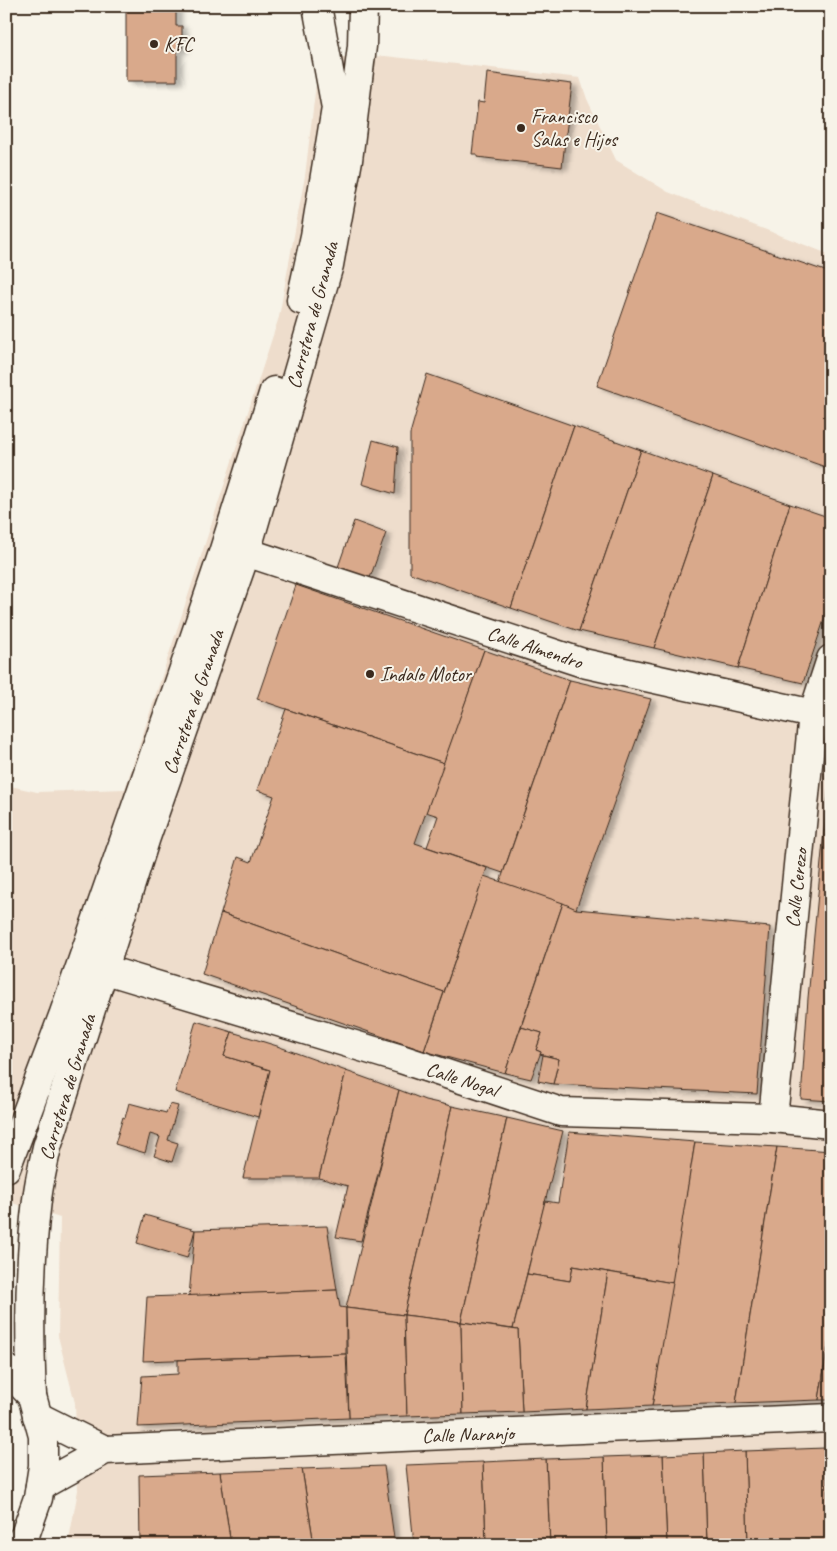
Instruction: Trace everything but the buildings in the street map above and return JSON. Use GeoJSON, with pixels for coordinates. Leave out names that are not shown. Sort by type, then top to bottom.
{"type":"FeatureCollection","features":[{"type":"Feature","properties":{"kind":"main road","name":"Carretera de Granada"},"geometry":{"type":"LineString","coordinates":[[6,1168],[62,1016],[177,689],[223,553],[292,335],[316,236],[336,108],[317,6]]}},
{"type":"Feature","properties":{"kind":"main road","name":"Carretera de Granada"},"geometry":{"type":"LineString","coordinates":[[37,1499],[43,1466],[43,1436],[35,1406],[30,1357],[33,1241],[37,1198],[47,1147],[146,837],[246,552],[329,265],[348,160],[362,46],[363,6]]}},
{"type":"Feature","properties":{"kind":"main road","name":"Calle Almendro"},"geometry":{"type":"LineString","coordinates":[[246,552],[583,663],[822,715]]}},
{"type":"Feature","properties":{"kind":"main road","name":"Calle Cerezo"},"geometry":{"type":"LineString","coordinates":[[773,1118],[822,715],[831,660]]}},
{"type":"Feature","properties":{"kind":"main road","name":"Calle Nogal"},"geometry":{"type":"LineString","coordinates":[[103,969],[401,1059],[561,1112],[773,1118],[831,1124]]}},
{"type":"Feature","properties":{"kind":"main road"},"geometry":{"type":"LineString","coordinates":[[6,1369],[35,1406]]}},
{"type":"Feature","properties":{"kind":"main road","name":"Calle Naranjo"},"geometry":{"type":"LineString","coordinates":[[35,1406],[105,1450]]}},
{"type":"Feature","properties":{"kind":"main road","name":"Calle Naranjo"},"geometry":{"type":"LineString","coordinates":[[37,1499],[105,1450],[831,1418]]}},
{"type":"Feature","properties":{"kind":"main road"},"geometry":{"type":"LineString","coordinates":[[18,1545],[25,1535],[37,1499]]}},
{"type":"Feature","properties":{"kind":"main road"},"geometry":{"type":"LineString","coordinates":[[34,1545],[37,1499]]}},
{"type":"Feature","properties":{"kind":"shaded area"},"geometry":{"type":"Polygon","coordinates":[[[385,56],[580,78],[587,99],[616,160],[668,192],[831,255],[831,1545],[68,1545],[78,1490],[75,1403],[58,1336],[60,1218],[6,1201],[6,785],[37,792],[125,789],[279,317],[305,176],[319,59],[385,56]]]}},
{"type":"Feature","properties":{"kind":"place","name":"KFC"},"geometry":{"type":"Point","coordinates":[154,44]}},
{"type":"Feature","properties":{"kind":"place","name":"Francisco Salas e Hijos"},"geometry":{"type":"Point","coordinates":[521,128]}},
{"type":"Feature","properties":{"kind":"place","name":"Indalo Motor"},"geometry":{"type":"Point","coordinates":[370,674]}}]}
